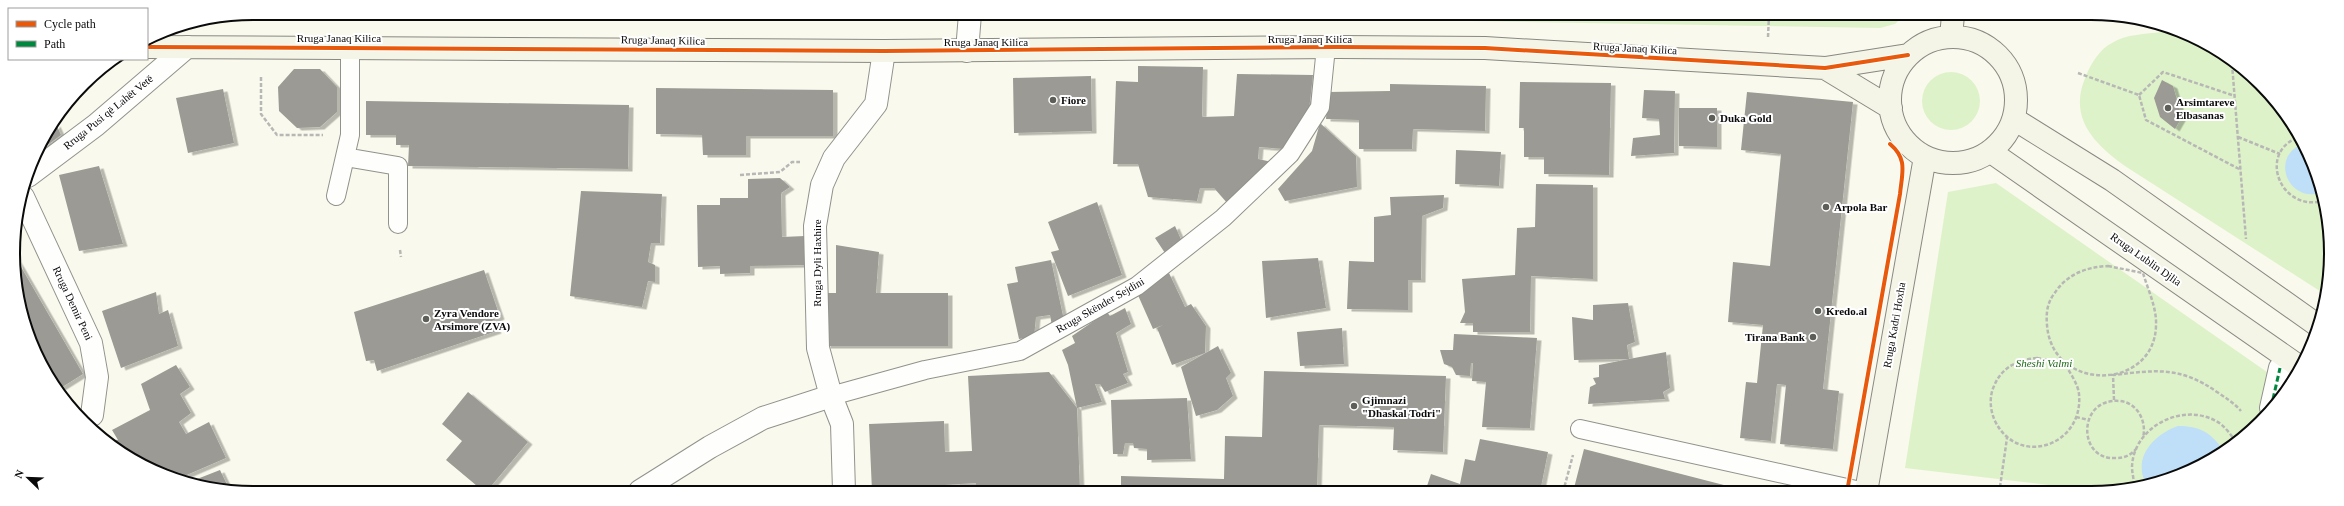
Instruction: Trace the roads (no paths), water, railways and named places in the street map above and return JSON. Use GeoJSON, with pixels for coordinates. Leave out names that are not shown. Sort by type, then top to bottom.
{"type":"FeatureCollection","features":[{"type":"Feature","properties":{"kind":"street"},"geometry":{"type":"LineString","coordinates":[[967,51],[970,20]]}},
{"type":"Feature","properties":{"kind":"street"},"geometry":{"type":"LineString","coordinates":[[1951,37],[1953,20]]}},
{"type":"Feature","properties":{"kind":"street"},"geometry":{"type":"LineString","coordinates":[[1951,37],[1972,39],[1989,48],[2004,62],[2013,80],[2017,99],[2014,119],[2005,138],[1991,152],[1976,160],[1958,164],[1941,163],[1925,157],[1910,147],[1899,133],[1892,116],[1891,108],[1893,80],[1908,55],[1933,40],[1951,37]]}},
{"type":"Feature","properties":{"kind":"street","name":"Rruga Janaq Kilica"},"geometry":{"type":"LineString","coordinates":[[148,47],[350,47],[884,52],[1326,47],[1485,48],[1825,68],[1908,55]]}},
{"type":"Feature","properties":{"kind":"street","name":"Rruga Pusi që Lahët Vetë"},"geometry":{"type":"LineString","coordinates":[[35,171],[96,125],[187,47]]}},
{"type":"Feature","properties":{"kind":"street","name":"Rruga Dyli Haxhire"},"geometry":{"type":"LineString","coordinates":[[844,486],[842,424],[830,396],[818,348],[816,226],[822,185],[834,158],[876,104],[884,52]]}},
{"type":"Feature","properties":{"kind":"street"},"geometry":{"type":"LineString","coordinates":[[1825,68],[1891,108]]}},
{"type":"Feature","properties":{"kind":"street"},"geometry":{"type":"LineString","coordinates":[[2014,119],[2112,180],[2314,322]]}},
{"type":"Feature","properties":{"kind":"street","name":"Rruga Lublin Djlia"},"geometry":{"type":"LineString","coordinates":[[1991,152],[2290,368]]}},
{"type":"Feature","properties":{"kind":"street","name":"Rruga Kadri Hoxha"},"geometry":{"type":"LineString","coordinates":[[1866,486],[1925,157]]}},
{"type":"Feature","properties":{"kind":"street","name":"Rruga Demir Peni"},"geometry":{"type":"LineString","coordinates":[[26,202],[91,343],[97,377],[92,415]]}},
{"type":"Feature","properties":{"kind":"street"},"geometry":{"type":"LineString","coordinates":[[2280,390],[2290,368]]}},
{"type":"Feature","properties":{"kind":"street"},"geometry":{"type":"LineString","coordinates":[[648,486],[710,446],[763,418],[830,396]]}},
{"type":"Feature","properties":{"kind":"lane"},"geometry":{"type":"LineString","coordinates":[[336,196],[350,136],[350,47]]}},
{"type":"Feature","properties":{"kind":"lane","name":"Rruga Skënder Sejdini"},"geometry":{"type":"LineString","coordinates":[[830,396],[925,370],[1020,351],[1137,286],[1223,218],[1290,154],[1320,107],[1326,47]]}},
{"type":"Feature","properties":{"kind":"lane"},"geometry":{"type":"LineString","coordinates":[[345,157],[398,166],[398,224]]}},
{"type":"Feature","properties":{"kind":"lane"},"geometry":{"type":"LineString","coordinates":[[1580,429],[1838,486]]}},
{"type":"Feature","properties":{"kind":"water"},"geometry":{"type":"Polygon","coordinates":[[[2298,146],[2312,178],[2316,193],[2309,194],[2300,191],[2292,185],[2287,178],[2285,169],[2286,160],[2291,151],[2298,146]]]}},
{"type":"Feature","properties":{"kind":"water"},"geometry":{"type":"Polygon","coordinates":[[[2178,426],[2192,427],[2209,434],[2220,447],[2194,462],[2166,474],[2144,480],[2142,472],[2144,455],[2154,440],[2178,426]]]}},
{"type":"Feature","properties":{"kind":"place","name":"Fiore"},"geometry":{"type":"Point","coordinates":[1053,100]}},
{"type":"Feature","properties":{"kind":"place","name":"Arsimtareve Elbasanas"},"geometry":{"type":"Point","coordinates":[2168,108]}},
{"type":"Feature","properties":{"kind":"place","name":"Duka Gold"},"geometry":{"type":"Point","coordinates":[1712,118]}},
{"type":"Feature","properties":{"kind":"place","name":"Arpola Bar"},"geometry":{"type":"Point","coordinates":[1826,207]}},
{"type":"Feature","properties":{"kind":"place","name":"Kredo.al"},"geometry":{"type":"Point","coordinates":[1818,311]}},
{"type":"Feature","properties":{"kind":"place","name":"Zyra Vendore Arsimore (ZVA)"},"geometry":{"type":"Point","coordinates":[426,319]}},
{"type":"Feature","properties":{"kind":"place","name":"Tirana Bank"},"geometry":{"type":"Point","coordinates":[1813,337]}},
{"type":"Feature","properties":{"kind":"place","name":"Gjimnazi \"Dhaskal Todri\""},"geometry":{"type":"Point","coordinates":[1354,406]}},
{"type":"Feature","properties":{"kind":"park label","name":"Sheshi Valmi"},"geometry":{"type":"Point","coordinates":[2044,363]}}]}
